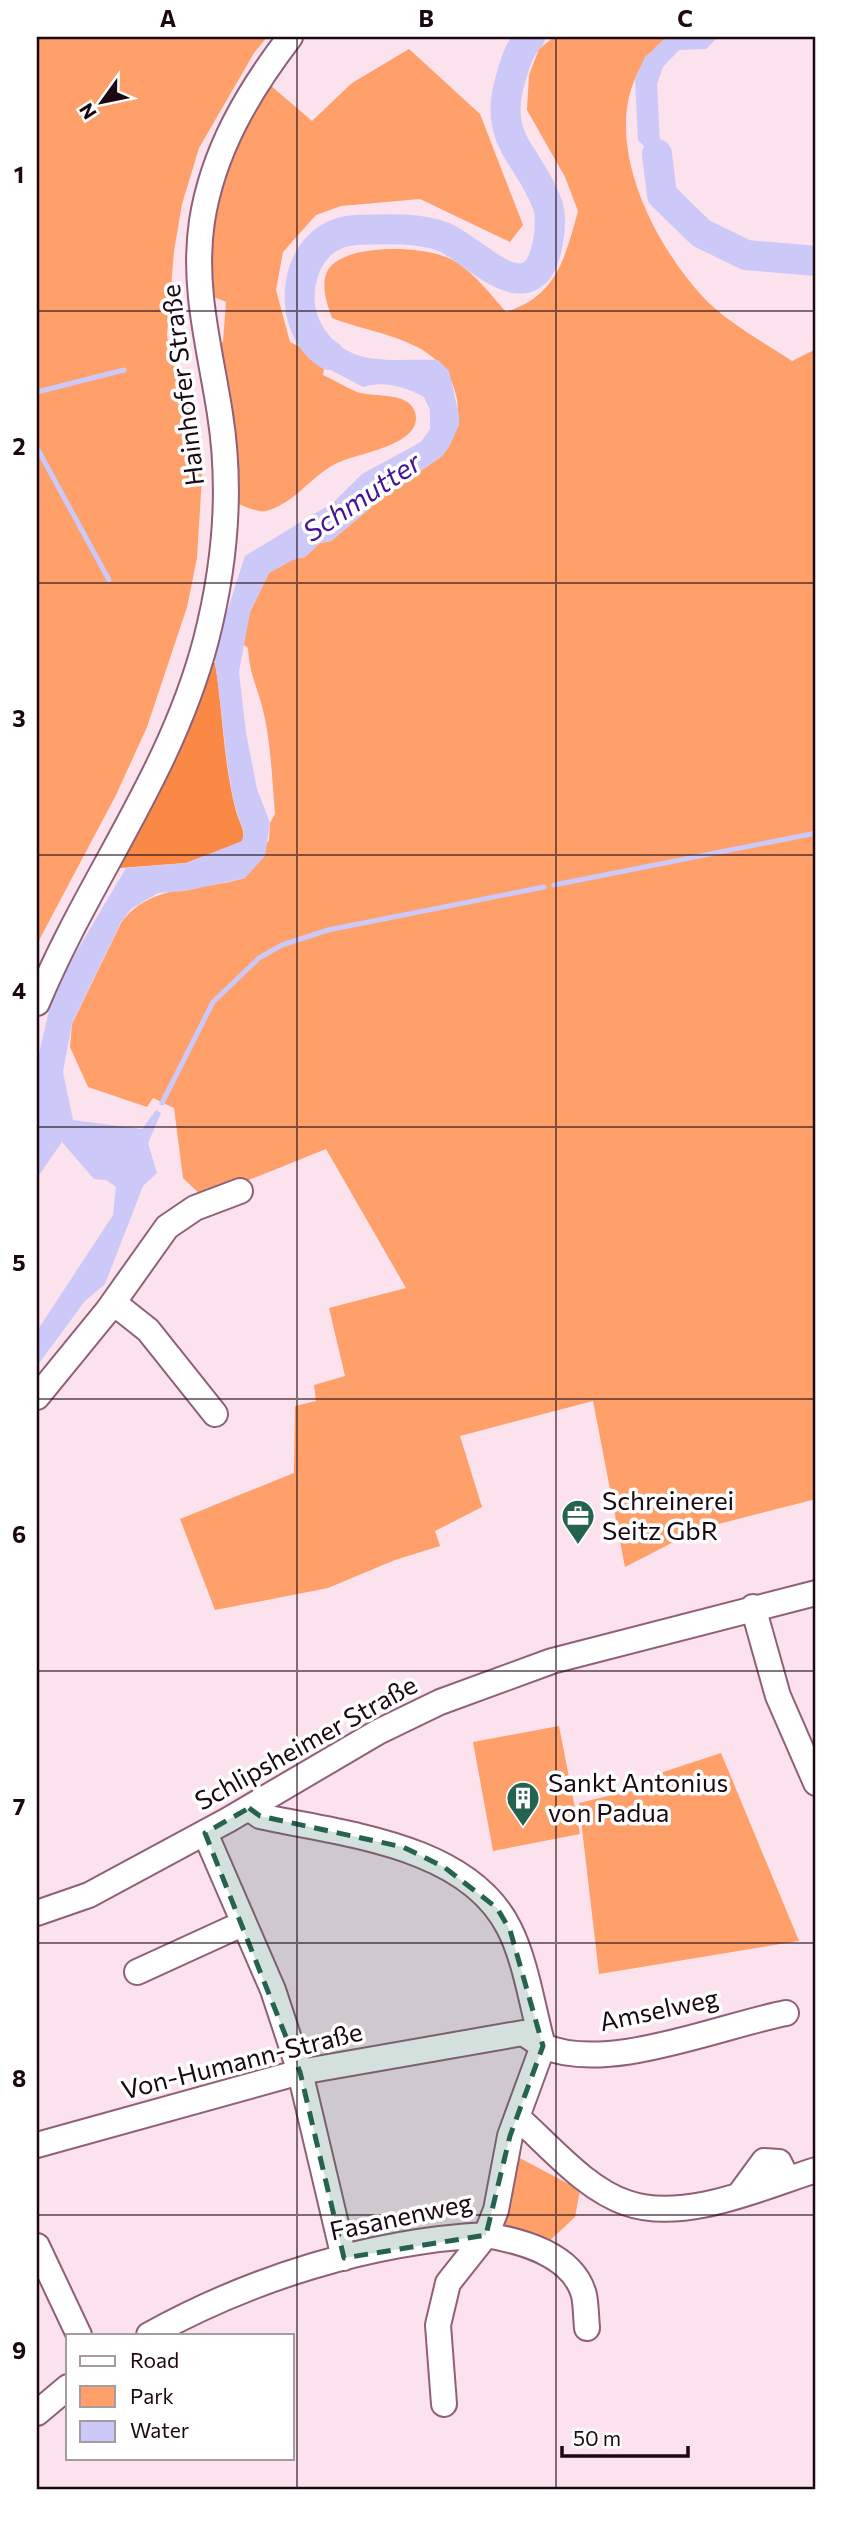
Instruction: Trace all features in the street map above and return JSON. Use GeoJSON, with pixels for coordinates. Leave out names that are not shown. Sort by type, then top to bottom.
{"type":"FeatureCollection","features":[{"type":"Feature","properties":{"kind":"street","name":"Hainhofer Straße"},"geometry":{"type":"LineString","coordinates":[[37,1003],[54,961],[129,828],[172,739],[206,640],[224,549],[226,475],[220,415],[200,300],[202,221],[213,173],[231,127],[250,93],[290,37]]}},
{"type":"Feature","properties":{"kind":"street"},"geometry":{"type":"LineString","coordinates":[[37,1397],[108,1310],[167,1227],[195,1208],[240,1191]]}},
{"type":"Feature","properties":{"kind":"street"},"geometry":{"type":"LineString","coordinates":[[108,1310],[119,1307],[148,1330],[215,1414]]}},
{"type":"Feature","properties":{"kind":"street","name":"Schlipsheimer Straße"},"geometry":{"type":"LineString","coordinates":[[37,1913],[89,1895],[205,1833],[378,1732],[452,1697],[552,1661],[816,1593]]}},
{"type":"Feature","properties":{"kind":"street"},"geometry":{"type":"LineString","coordinates":[[753,1608],[778,1696],[816,1781]]}},
{"type":"Feature","properties":{"kind":"street"},"geometry":{"type":"LineString","coordinates":[[249,1808],[260,1816],[403,1847],[444,1867],[478,1889],[497,1908],[510,1930],[543,2046]]}},
{"type":"Feature","properties":{"kind":"street"},"geometry":{"type":"LineString","coordinates":[[205,1833],[242,1924],[273,1990],[300,2072],[344,2258]]}},
{"type":"Feature","properties":{"kind":"street"},"geometry":{"type":"LineString","coordinates":[[137,1972],[242,1924]]}},
{"type":"Feature","properties":{"kind":"street","name":"Amselweg"},"geometry":{"type":"LineString","coordinates":[[543,2046],[556,2052],[607,2056],[786,2013]]}},
{"type":"Feature","properties":{"kind":"street","name":"Von-Humann-Straße"},"geometry":{"type":"LineString","coordinates":[[37,2145],[300,2072],[523,2033],[543,2046]]}},
{"type":"Feature","properties":{"kind":"street","name":"Fasanenweg"},"geometry":{"type":"LineString","coordinates":[[151,2334],[192,2311],[344,2258],[425,2240],[486,2235],[496,2210],[508,2143],[543,2046]]}},
{"type":"Feature","properties":{"kind":"street"},"geometry":{"type":"LineString","coordinates":[[517,2117],[579,2173],[627,2203],[649,2207],[695,2207],[816,2169]]}},
{"type":"Feature","properties":{"kind":"street"},"geometry":{"type":"LineString","coordinates":[[444,2404],[438,2325],[448,2283],[486,2235],[517,2240],[540,2249],[574,2275],[583,2293],[587,2328]]}},
{"type":"Feature","properties":{"kind":"street"},"geometry":{"type":"LineString","coordinates":[[37,2246],[79,2334]]}},
{"type":"Feature","properties":{"kind":"street"},"geometry":{"type":"LineString","coordinates":[[37,2413],[66,2390]]}},
{"type":"Feature","properties":{"kind":"highlighted area"},"geometry":{"type":"Polygon","coordinates":[[[249,1808],[260,1816],[403,1847],[444,1867],[497,1908],[510,1930],[543,2046],[510,2136],[486,2235],[344,2258],[300,2072],[205,1833],[249,1808]]]}},
{"type":"Feature","properties":{"kind":"green space"},"geometry":{"type":"Polygon","coordinates":[[[37,37],[267,37],[254,53],[199,148],[182,204],[174,251],[167,335],[170,356],[190,399],[202,476],[197,558],[187,607],[147,727],[116,795],[37,944],[37,37]]]}},
{"type":"Feature","properties":{"kind":"green space"},"geometry":{"type":"Polygon","coordinates":[[[554,37],[667,37],[642,65],[629,97],[626,131],[631,167],[643,203],[660,238],[680,269],[702,296],[722,314],[792,361],[816,349],[816,1499],[699,1529],[625,1567],[593,1401],[460,1436],[482,1507],[435,1531],[440,1546],[395,1560],[328,1588],[215,1610],[180,1519],[294,1473],[295,1406],[316,1401],[314,1385],[345,1376],[329,1308],[406,1288],[326,1149],[204,1198],[183,1178],[174,1108],[153,1098],[147,1107],[88,1087],[70,1047],[72,1024],[121,923],[133,910],[162,894],[245,878],[269,840],[270,823],[275,814],[269,746],[248,648],[243,644],[250,612],[269,573],[293,559],[305,557],[320,543],[331,541],[381,499],[442,456],[453,436],[458,414],[457,399],[451,379],[440,364],[409,343],[332,318],[324,288],[328,270],[337,261],[369,251],[389,249],[428,252],[444,256],[463,267],[506,312],[537,296],[548,285],[563,259],[578,211],[565,177],[527,110],[529,75],[539,49],[554,37]]]}},
{"type":"Feature","properties":{"kind":"green space"},"geometry":{"type":"Polygon","coordinates":[[[409,49],[480,114],[523,225],[510,242],[420,199],[341,206],[316,215],[283,252],[276,290],[290,342],[302,348],[324,369],[323,375],[344,386],[364,394],[392,397],[408,403],[414,408],[414,427],[398,441],[332,466],[277,507],[266,511],[251,509],[236,503],[214,343],[223,342],[226,302],[207,294],[210,217],[244,123],[270,85],[312,121],[352,83],[409,49]]]}},
{"type":"Feature","properties":{"kind":"green space"},"geometry":{"type":"Polygon","coordinates":[[[559,1726],[580,1834],[493,1851],[473,1742],[559,1726]]]}},
{"type":"Feature","properties":{"kind":"green space"},"geometry":{"type":"Polygon","coordinates":[[[721,1753],[799,1941],[599,1974],[579,1803],[649,1786],[654,1775],[721,1753]]]}},
{"type":"Feature","properties":{"kind":"green space"},"geometry":{"type":"Polygon","coordinates":[[[512,2154],[580,2190],[575,2217],[545,2245],[510,2231],[504,2222],[512,2154]]]}},
{"type":"Feature","properties":{"kind":"shaded area"},"geometry":{"type":"Polygon","coordinates":[[[207,662],[215,663],[228,774],[243,830],[242,842],[186,863],[120,868],[207,662]]]}},
{"type":"Feature","properties":{"kind":"water"},"geometry":{"type":"Polygon","coordinates":[[[667,37],[718,37],[706,49],[679,50],[663,67],[657,84],[660,142],[671,159],[673,184],[662,195],[650,152],[638,140],[635,79],[645,57],[667,37]]]}},
{"type":"Feature","properties":{"kind":"water"},"geometry":{"type":"Polygon","coordinates":[[[800,247],[816,247],[816,270],[764,265],[754,257],[800,247]]]}},
{"type":"Feature","properties":{"kind":"water"},"geometry":{"type":"Polygon","coordinates":[[[317,315],[327,333],[339,345],[353,353],[384,360],[438,360],[449,371],[459,425],[442,456],[381,499],[331,541],[320,543],[305,557],[293,560],[269,573],[250,612],[239,672],[246,733],[257,789],[270,823],[265,856],[245,878],[185,891],[158,893],[131,909],[121,922],[72,1023],[63,1072],[73,1120],[142,1129],[156,1110],[161,1113],[148,1143],[157,1173],[143,1186],[105,1284],[85,1301],[37,1366],[37,1331],[113,1215],[116,1187],[106,1180],[94,1179],[62,1142],[37,1178],[37,1062],[52,998],[126,868],[186,863],[242,841],[243,829],[229,774],[215,650],[245,556],[334,502],[362,474],[421,442],[430,429],[430,410],[424,397],[394,386],[378,384],[363,387],[310,359],[295,334],[317,315]]]}},
{"type":"Feature","properties":{"kind":"waterway","name":"Schmutter"},"geometry":{"type":"LineString","coordinates":[[329,355],[314,341],[304,324],[300,304],[301,283],[307,264],[318,247],[334,235],[355,230],[400,229],[423,232],[454,242],[499,273],[522,278],[537,270],[548,243],[548,206],[515,145],[506,116],[506,97],[514,69],[521,50],[530,37]]}},
{"type":"Feature","properties":{"kind":"waterway","name":"Schmutter"},"geometry":{"type":"LineString","coordinates":[[657,154],[662,195],[701,233],[746,255],[816,261]]}},
{"type":"Feature","properties":{"kind":"waterway"},"geometry":{"type":"LineString","coordinates":[[37,392],[124,370]]}},
{"type":"Feature","properties":{"kind":"waterway"},"geometry":{"type":"LineString","coordinates":[[37,448],[109,580]]}},
{"type":"Feature","properties":{"kind":"waterway"},"geometry":{"type":"LineString","coordinates":[[554,885],[816,833]]}},
{"type":"Feature","properties":{"kind":"waterway"},"geometry":{"type":"LineString","coordinates":[[162,1103],[213,1002],[259,958],[282,945],[328,930],[544,887]]}},
{"type":"Feature","properties":{"kind":"place","name":"Schreinerei Seitz GbR"},"geometry":{"type":"Point","coordinates":[578,1546]}},
{"type":"Feature","properties":{"kind":"place","name":"Sankt Antonius von Padua"},"geometry":{"type":"Point","coordinates":[523,1828]}}]}
